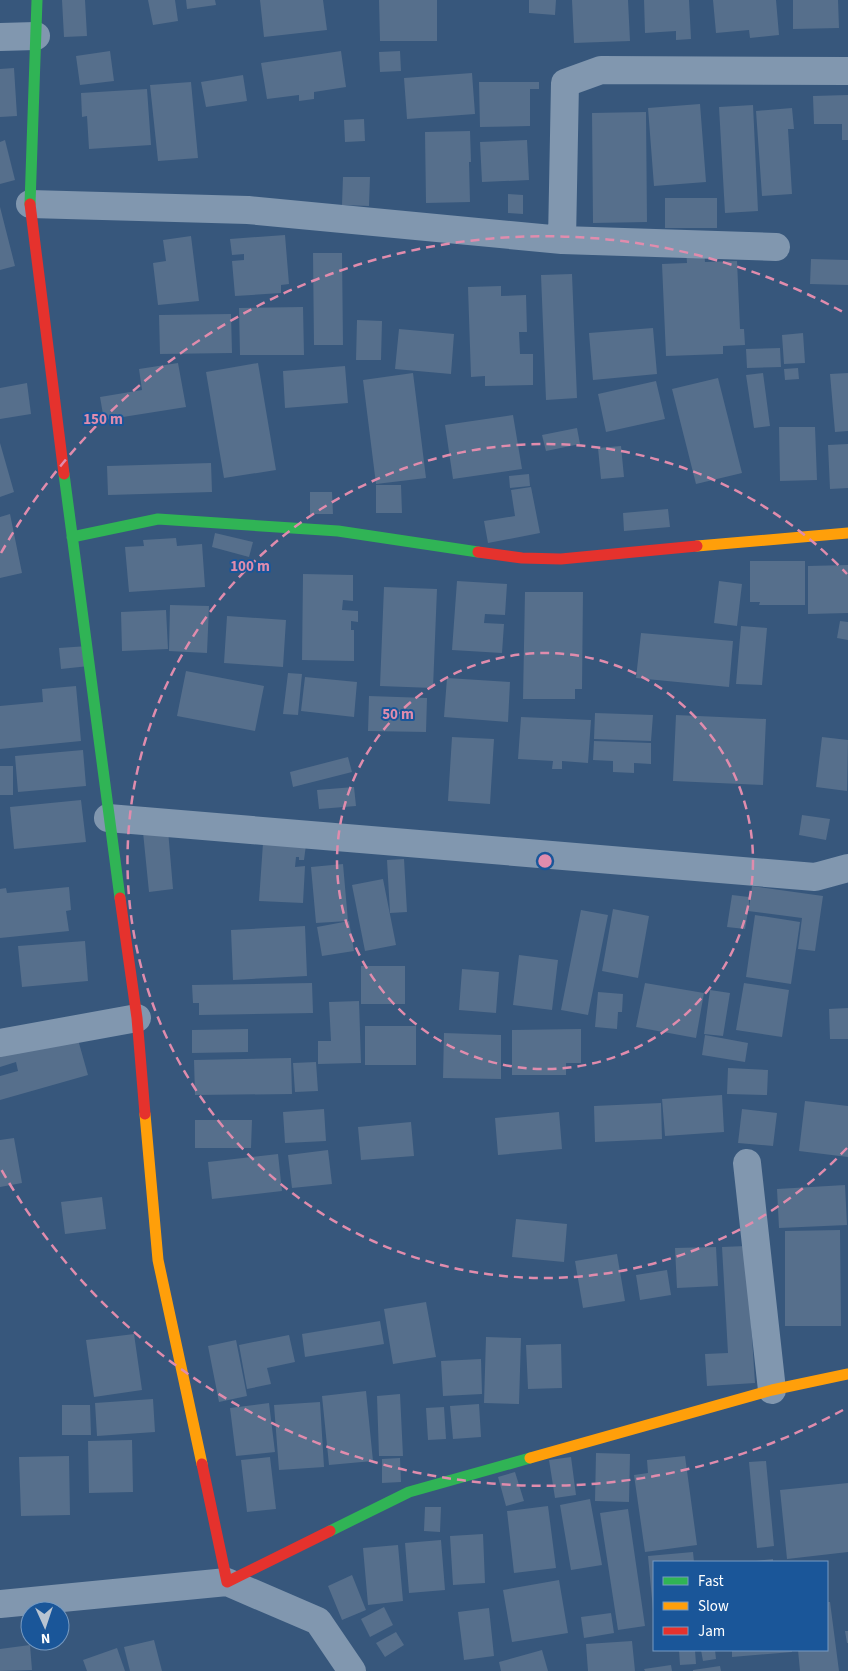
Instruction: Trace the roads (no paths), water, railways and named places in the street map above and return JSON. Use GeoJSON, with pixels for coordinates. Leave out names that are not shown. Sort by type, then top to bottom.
{"type":"FeatureCollection","features":[{"type":"Feature","properties":{"kind":"street"},"geometry":{"type":"LineString","coordinates":[[37,0],[30,204],[108,818],[137,1018],[158,1260],[226,1582]]}},
{"type":"Feature","properties":{"kind":"street"},"geometry":{"type":"LineString","coordinates":[[0,37],[36,36]]}},
{"type":"Feature","properties":{"kind":"street"},"geometry":{"type":"LineString","coordinates":[[562,240],[565,83],[601,70],[848,71]]}},
{"type":"Feature","properties":{"kind":"street"},"geometry":{"type":"LineString","coordinates":[[30,204],[248,210],[562,240],[776,247]]}},
{"type":"Feature","properties":{"kind":"street"},"geometry":{"type":"LineString","coordinates":[[72,537],[158,519],[338,531],[522,558],[561,559],[848,533]]}},
{"type":"Feature","properties":{"kind":"street"},"geometry":{"type":"LineString","coordinates":[[108,818],[815,877],[848,868]]}},
{"type":"Feature","properties":{"kind":"street"},"geometry":{"type":"LineString","coordinates":[[0,1043],[137,1018]]}},
{"type":"Feature","properties":{"kind":"street"},"geometry":{"type":"LineString","coordinates":[[747,1163],[772,1390]]}},
{"type":"Feature","properties":{"kind":"street"},"geometry":{"type":"LineString","coordinates":[[0,1604],[226,1582],[409,1492],[772,1390],[848,1374]]}},
{"type":"Feature","properties":{"kind":"street"},"geometry":{"type":"LineString","coordinates":[[226,1582],[318,1621],[352,1671]]}}]}
